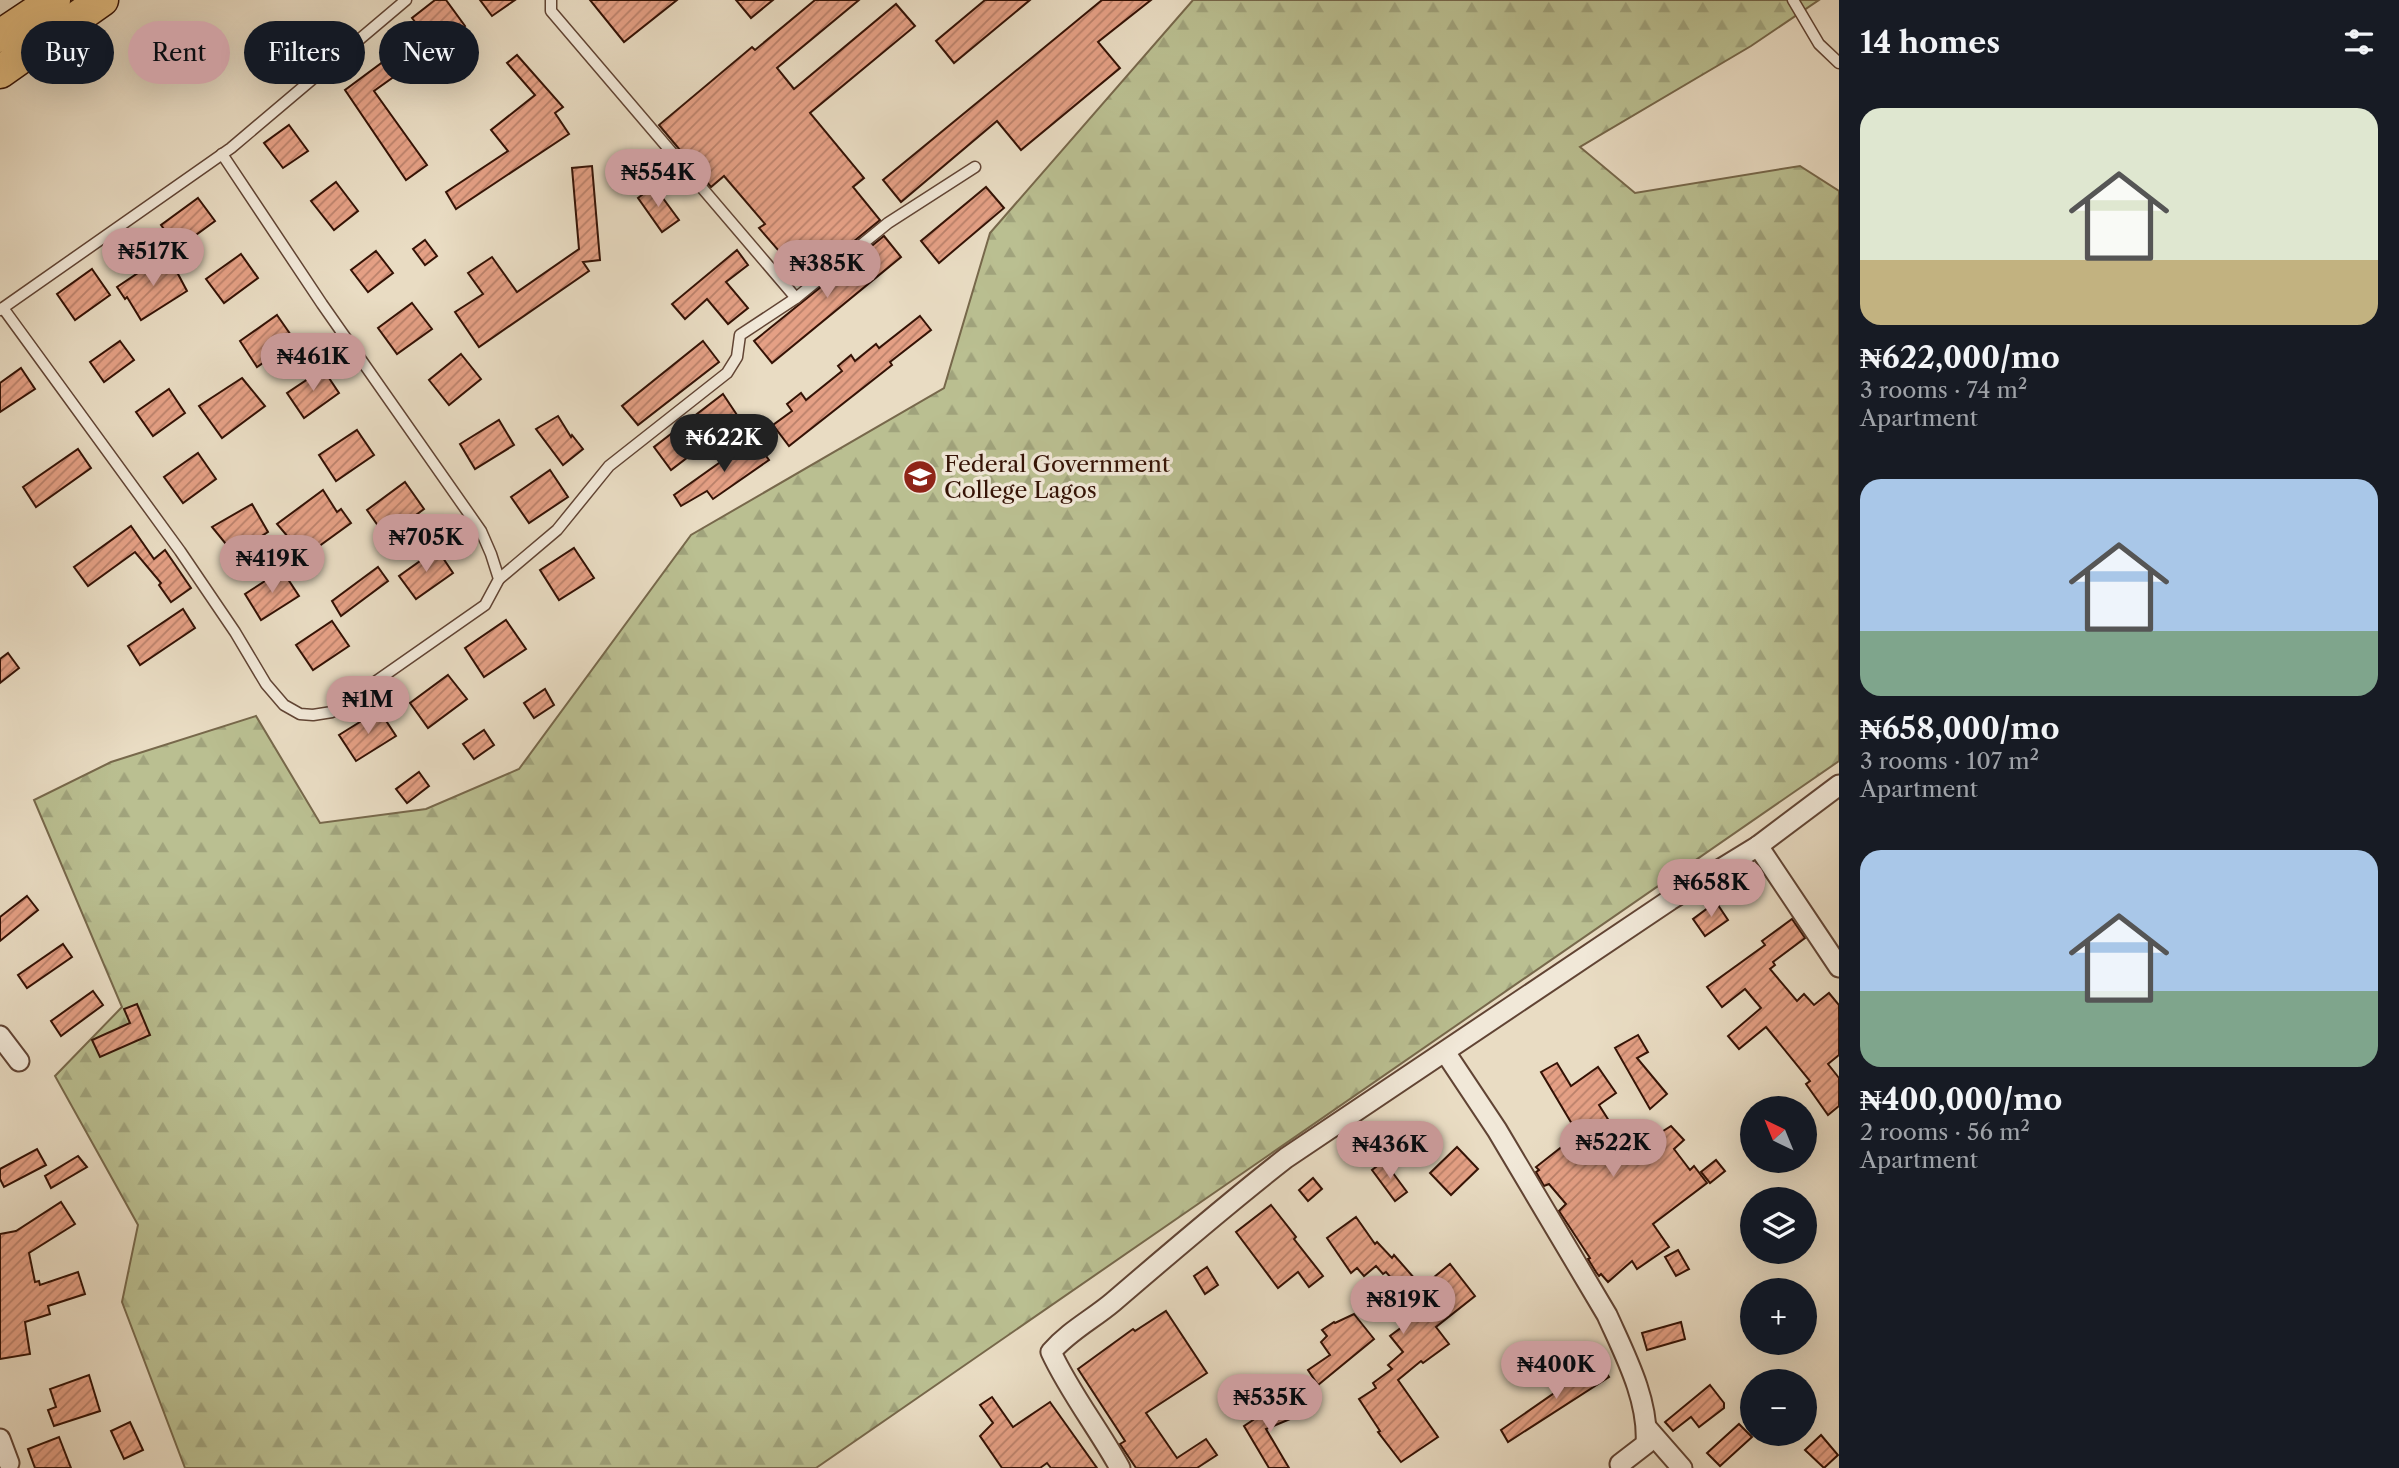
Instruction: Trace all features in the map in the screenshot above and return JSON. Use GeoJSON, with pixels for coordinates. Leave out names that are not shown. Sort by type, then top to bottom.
{"type":"FeatureCollection","features":[{"type":"Feature","properties":{"kind":"highway"},"geometry":{"type":"LineString","coordinates":[[0,36],[54,0]]}},
{"type":"Feature","properties":{"kind":"highway"},"geometry":{"type":"LineString","coordinates":[[0,72],[102,0]]}},
{"type":"Feature","properties":{"kind":"street"},"geometry":{"type":"LineString","coordinates":[[1120,1468],[1102,1436],[1064,1381],[1051,1352],[1064,1337],[1103,1310],[1232,1200],[1286,1158],[1670,900],[1758,846],[1839,785]]}},
{"type":"Feature","properties":{"kind":"street"},"geometry":{"type":"LineString","coordinates":[[1758,846],[1839,967]]}},
{"type":"Feature","properties":{"kind":"street"},"geometry":{"type":"LineString","coordinates":[[0,1036],[19,1061]]}},
{"type":"Feature","properties":{"kind":"street"},"geometry":{"type":"LineString","coordinates":[[1445,1052],[1497,1130],[1607,1315],[1620,1344],[1645,1410],[1647,1428],[1646,1444],[1620,1465]]}},
{"type":"Feature","properties":{"kind":"street"},"geometry":{"type":"LineString","coordinates":[[1647,1428],[1682,1468]]}},
{"type":"Feature","properties":{"kind":"street"},"geometry":{"type":"LineString","coordinates":[[0,1439],[9,1463]]}},
{"type":"Feature","properties":{"kind":"lane"},"geometry":{"type":"LineString","coordinates":[[406,0],[222,154],[1,309],[180,551],[235,632],[266,684],[284,705],[300,714],[331,712],[485,605],[499,579],[557,530],[609,466],[727,373],[737,357],[740,335],[796,299],[888,223],[975,167]]}},
{"type":"Feature","properties":{"kind":"lane"},"geometry":{"type":"LineString","coordinates":[[551,0],[551,11],[796,299]]}},
{"type":"Feature","properties":{"kind":"lane"},"geometry":{"type":"LineString","coordinates":[[1793,0],[1819,44],[1839,62]]}},
{"type":"Feature","properties":{"kind":"lane"},"geometry":{"type":"LineString","coordinates":[[222,154],[322,304],[481,531],[499,579]]}},
{"type":"Feature","properties":{"kind":"green space","name":"Federal Government College Lagos"},"geometry":{"type":"Polygon","coordinates":[[[1193,0],[1819,0],[1751,46],[1580,147],[1635,193],[1800,166],[1839,191],[1839,761],[816,1468],[185,1468],[122,1302],[138,1225],[55,1076],[122,1007],[34,800],[111,762],[256,716],[320,823],[426,809],[519,769],[691,535],[944,388],[990,233],[1193,0]]]}},
{"type":"Feature","properties":{"kind":"building"},"geometry":{"type":"Polygon","coordinates":[[[435,0],[446,0],[461,21],[414,21],[412,18],[435,0]]]}},
{"type":"Feature","properties":{"kind":"building"},"geometry":{"type":"Polygon","coordinates":[[[480,0],[515,0],[492,16],[480,0]]]}},
{"type":"Feature","properties":{"kind":"building"},"geometry":{"type":"Polygon","coordinates":[[[590,0],[677,0],[624,42],[590,0]]]}},
{"type":"Feature","properties":{"kind":"building"},"geometry":{"type":"Polygon","coordinates":[[[736,0],[773,0],[751,18],[736,0]]]}},
{"type":"Feature","properties":{"kind":"building"},"geometry":{"type":"Polygon","coordinates":[[[815,0],[859,0],[777,68],[794,89],[896,4],[915,26],[810,113],[864,178],[853,187],[880,220],[805,281],[759,228],[765,224],[724,176],[711,187],[659,125],[752,47],[755,50],[815,0]]]}},
{"type":"Feature","properties":{"kind":"building"},"geometry":{"type":"Polygon","coordinates":[[[985,0],[1030,0],[954,63],[936,41],[985,0]]]}},
{"type":"Feature","properties":{"kind":"building"},"geometry":{"type":"Polygon","coordinates":[[[1102,0],[1151,0],[1098,42],[1120,68],[1021,150],[997,121],[901,202],[883,180],[1102,0]]]}},
{"type":"Feature","properties":{"kind":"building"},"geometry":{"type":"Polygon","coordinates":[[[517,55],[563,107],[555,113],[569,134],[456,209],[446,192],[508,151],[491,130],[535,95],[507,63],[517,55]]]}},
{"type":"Feature","properties":{"kind":"building"},"geometry":{"type":"Polygon","coordinates":[[[379,65],[379,84],[384,84],[374,91],[427,165],[406,180],[345,90],[353,84],[365,84],[365,75],[379,65]]]}},
{"type":"Feature","properties":{"kind":"building"},"geometry":{"type":"Polygon","coordinates":[[[289,125],[308,151],[283,168],[264,143],[289,125]]]}},
{"type":"Feature","properties":{"kind":"building"},"geometry":{"type":"Polygon","coordinates":[[[592,166],[600,260],[583,262],[589,271],[479,347],[455,312],[483,294],[468,273],[492,257],[517,292],[579,249],[572,168],[592,166]]]}},
{"type":"Feature","properties":{"kind":"building"},"geometry":{"type":"Polygon","coordinates":[[[336,182],[358,211],[334,230],[311,201],[336,182]]]}},
{"type":"Feature","properties":{"kind":"building"},"geometry":{"type":"Polygon","coordinates":[[[654,186],[679,220],[662,232],[638,198],[654,186]]]}},
{"type":"Feature","properties":{"kind":"building"},"geometry":{"type":"Polygon","coordinates":[[[986,187],[1004,208],[939,263],[921,241],[986,187]]]}},
{"type":"Feature","properties":{"kind":"building"},"geometry":{"type":"Polygon","coordinates":[[[198,198],[215,221],[178,248],[161,225],[198,198]]]}},
{"type":"Feature","properties":{"kind":"building"},"geometry":{"type":"Polygon","coordinates":[[[884,236],[901,257],[772,363],[754,341],[884,236]]]}},
{"type":"Feature","properties":{"kind":"building"},"geometry":{"type":"Polygon","coordinates":[[[425,240],[437,256],[425,265],[413,249],[425,240]]]}},
{"type":"Feature","properties":{"kind":"building"},"geometry":{"type":"Polygon","coordinates":[[[737,250],[748,265],[726,282],[748,308],[728,324],[707,299],[685,319],[672,304],[737,250]]]}},
{"type":"Feature","properties":{"kind":"building"},"geometry":{"type":"Polygon","coordinates":[[[376,251],[393,273],[368,292],[351,270],[376,251]]]}},
{"type":"Feature","properties":{"kind":"building"},"geometry":{"type":"Polygon","coordinates":[[[241,254],[258,278],[224,303],[206,279],[241,254]]]}},
{"type":"Feature","properties":{"kind":"building"},"geometry":{"type":"Polygon","coordinates":[[[169,257],[187,291],[141,320],[127,297],[125,299],[117,287],[147,267],[169,257]]]}},
{"type":"Feature","properties":{"kind":"building"},"geometry":{"type":"Polygon","coordinates":[[[92,269],[110,295],[75,320],[57,294],[92,269]]]}},
{"type":"Feature","properties":{"kind":"building"},"geometry":{"type":"Polygon","coordinates":[[[412,303],[432,329],[397,354],[378,328],[412,303]]]}},
{"type":"Feature","properties":{"kind":"building"},"geometry":{"type":"Polygon","coordinates":[[[277,315],[295,341],[257,367],[240,341],[277,315]]]}},
{"type":"Feature","properties":{"kind":"building"},"geometry":{"type":"Polygon","coordinates":[[[920,316],[931,330],[890,362],[892,365],[789,446],[773,425],[792,411],[787,404],[801,393],[806,400],[842,371],[838,366],[851,355],[855,361],[876,344],[879,348],[920,316]]]}},
{"type":"Feature","properties":{"kind":"building"},"geometry":{"type":"Polygon","coordinates":[[[120,341],[134,360],[104,382],[90,362],[120,341]]]}},
{"type":"Feature","properties":{"kind":"building"},"geometry":{"type":"Polygon","coordinates":[[[703,341],[719,362],[638,425],[622,406],[703,341]]]}},
{"type":"Feature","properties":{"kind":"building"},"geometry":{"type":"Polygon","coordinates":[[[461,354],[481,379],[449,405],[429,380],[461,354]]]}},
{"type":"Feature","properties":{"kind":"building"},"geometry":{"type":"Polygon","coordinates":[[[21,368],[35,389],[0,412],[0,383],[21,368]]]}},
{"type":"Feature","properties":{"kind":"building"},"geometry":{"type":"Polygon","coordinates":[[[323,369],[339,393],[304,418],[287,393],[323,369]]]}},
{"type":"Feature","properties":{"kind":"building"},"geometry":{"type":"Polygon","coordinates":[[[242,378],[265,406],[222,438],[199,406],[242,378]]]}},
{"type":"Feature","properties":{"kind":"building"},"geometry":{"type":"Polygon","coordinates":[[[169,389],[185,413],[153,436],[136,412],[169,389]]]}},
{"type":"Feature","properties":{"kind":"building"},"geometry":{"type":"Polygon","coordinates":[[[723,394],[739,418],[671,470],[654,447],[723,394]]]}},
{"type":"Feature","properties":{"kind":"building"},"geometry":{"type":"Polygon","coordinates":[[[558,416],[571,437],[572,435],[583,449],[563,465],[536,429],[558,416]]]}},
{"type":"Feature","properties":{"kind":"building"},"geometry":{"type":"Polygon","coordinates":[[[499,420],[514,445],[475,469],[460,444],[499,420]]]}},
{"type":"Feature","properties":{"kind":"building"},"geometry":{"type":"Polygon","coordinates":[[[357,430],[374,455],[336,481],[319,455],[357,430]]]}},
{"type":"Feature","properties":{"kind":"building"},"geometry":{"type":"Polygon","coordinates":[[[755,441],[769,460],[713,499],[707,491],[681,506],[674,495],[736,451],[738,454],[755,441]]]}},
{"type":"Feature","properties":{"kind":"building"},"geometry":{"type":"Polygon","coordinates":[[[78,449],[91,468],[36,507],[23,487],[78,449]]]}},
{"type":"Feature","properties":{"kind":"building"},"geometry":{"type":"Polygon","coordinates":[[[198,453],[216,479],[183,503],[164,477],[198,453]]]}},
{"type":"Feature","properties":{"kind":"building"},"geometry":{"type":"Polygon","coordinates":[[[550,470],[568,497],[529,523],[511,497],[550,470]]]}},
{"type":"Feature","properties":{"kind":"building"},"geometry":{"type":"Polygon","coordinates":[[[405,482],[424,509],[386,537],[367,510],[405,482]]]}},
{"type":"Feature","properties":{"kind":"building"},"geometry":{"type":"Polygon","coordinates":[[[323,490],[337,512],[341,509],[351,523],[304,557],[277,524],[323,490]]]}},
{"type":"Feature","properties":{"kind":"building"},"geometry":{"type":"Polygon","coordinates":[[[252,504],[268,532],[234,554],[212,527],[252,504]]]}},
{"type":"Feature","properties":{"kind":"building"},"geometry":{"type":"Polygon","coordinates":[[[131,526],[154,559],[165,550],[191,588],[171,602],[159,585],[161,583],[135,552],[88,586],[74,567],[131,526]]]}},
{"type":"Feature","properties":{"kind":"building"},"geometry":{"type":"Polygon","coordinates":[[[574,548],[594,578],[559,600],[540,570],[574,548]]]}},
{"type":"Feature","properties":{"kind":"building"},"geometry":{"type":"Polygon","coordinates":[[[437,549],[453,573],[416,599],[399,576],[437,549]]]}},
{"type":"Feature","properties":{"kind":"building"},"geometry":{"type":"Polygon","coordinates":[[[378,567],[388,581],[341,616],[332,601],[378,567]]]}},
{"type":"Feature","properties":{"kind":"building"},"geometry":{"type":"Polygon","coordinates":[[[282,570],[299,596],[261,620],[245,594],[282,570]]]}},
{"type":"Feature","properties":{"kind":"building"},"geometry":{"type":"Polygon","coordinates":[[[183,609],[195,628],[140,665],[128,646],[183,609]]]}},
{"type":"Feature","properties":{"kind":"building"},"geometry":{"type":"Polygon","coordinates":[[[506,620],[526,649],[484,677],[465,648],[506,620]]]}},
{"type":"Feature","properties":{"kind":"building"},"geometry":{"type":"Polygon","coordinates":[[[332,621],[349,646],[313,670],[296,645],[332,621]]]}},
{"type":"Feature","properties":{"kind":"building"},"geometry":{"type":"Polygon","coordinates":[[[8,653],[19,668],[0,683],[0,659],[8,653]]]}},
{"type":"Feature","properties":{"kind":"building"},"geometry":{"type":"Polygon","coordinates":[[[448,675],[467,699],[428,728],[410,703],[448,675]]]}},
{"type":"Feature","properties":{"kind":"building"},"geometry":{"type":"Polygon","coordinates":[[[545,689],[554,705],[534,718],[524,703],[545,689]]]}},
{"type":"Feature","properties":{"kind":"building"},"geometry":{"type":"Polygon","coordinates":[[[379,710],[396,736],[356,761],[339,735],[379,710]]]}},
{"type":"Feature","properties":{"kind":"building"},"geometry":{"type":"Polygon","coordinates":[[[484,730],[494,745],[474,759],[463,744],[484,730]]]}},
{"type":"Feature","properties":{"kind":"building"},"geometry":{"type":"Polygon","coordinates":[[[419,772],[429,786],[407,803],[396,789],[419,772]]]}},
{"type":"Feature","properties":{"kind":"building"},"geometry":{"type":"Polygon","coordinates":[[[27,896],[38,910],[0,941],[0,917],[27,896]]]}},
{"type":"Feature","properties":{"kind":"building"},"geometry":{"type":"Polygon","coordinates":[[[1716,902],[1728,920],[1705,936],[1693,919],[1716,902]]]}},
{"type":"Feature","properties":{"kind":"building"},"geometry":{"type":"Polygon","coordinates":[[[1792,919],[1805,938],[1773,962],[1775,965],[1770,969],[1797,1001],[1804,994],[1814,1005],[1829,993],[1839,1005],[1839,1055],[1828,1064],[1839,1078],[1839,1106],[1828,1115],[1806,1084],[1810,1081],[1766,1027],[1739,1049],[1728,1036],[1761,1008],[1745,989],[1722,1007],[1707,987],[1765,945],[1762,941],[1792,919]]]}},
{"type":"Feature","properties":{"kind":"building"},"geometry":{"type":"Polygon","coordinates":[[[63,944],[72,957],[27,988],[18,975],[63,944]]]}},
{"type":"Feature","properties":{"kind":"building"},"geometry":{"type":"Polygon","coordinates":[[[93,991],[103,1005],[61,1036],[51,1021],[93,991]]]}},
{"type":"Feature","properties":{"kind":"building"},"geometry":{"type":"Polygon","coordinates":[[[137,1004],[150,1035],[100,1057],[92,1040],[130,1023],[124,1009],[137,1004]]]}},
{"type":"Feature","properties":{"kind":"building"},"geometry":{"type":"Polygon","coordinates":[[[1638,1035],[1648,1052],[1637,1058],[1667,1094],[1650,1109],[1615,1048],[1638,1035]]]}},
{"type":"Feature","properties":{"kind":"building"},"geometry":{"type":"Polygon","coordinates":[[[1557,1063],[1571,1086],[1598,1067],[1616,1093],[1599,1105],[1625,1146],[1643,1132],[1649,1140],[1671,1126],[1684,1140],[1674,1149],[1690,1170],[1694,1166],[1707,1183],[1653,1224],[1669,1247],[1637,1269],[1632,1261],[1608,1282],[1596,1272],[1588,1259],[1590,1258],[1559,1211],[1566,1204],[1549,1184],[1544,1186],[1536,1172],[1539,1170],[1536,1167],[1578,1134],[1541,1072],[1557,1063]]]}},
{"type":"Feature","properties":{"kind":"building"},"geometry":{"type":"Polygon","coordinates":[[[1457,1147],[1478,1169],[1451,1195],[1430,1173],[1457,1147]]]}},
{"type":"Feature","properties":{"kind":"building"},"geometry":{"type":"Polygon","coordinates":[[[37,1149],[46,1165],[4,1187],[0,1179],[0,1169],[37,1149]]]}},
{"type":"Feature","properties":{"kind":"building"},"geometry":{"type":"Polygon","coordinates":[[[78,1156],[87,1167],[51,1188],[45,1176],[78,1156]]]}},
{"type":"Feature","properties":{"kind":"building"},"geometry":{"type":"Polygon","coordinates":[[[1716,1160],[1725,1171],[1710,1183],[1701,1172],[1716,1160]]]}},
{"type":"Feature","properties":{"kind":"building"},"geometry":{"type":"Polygon","coordinates":[[[1384,1161],[1407,1192],[1395,1201],[1372,1170],[1384,1161]]]}},
{"type":"Feature","properties":{"kind":"building"},"geometry":{"type":"Polygon","coordinates":[[[1313,1178],[1322,1189],[1308,1201],[1299,1190],[1313,1178]]]}},
{"type":"Feature","properties":{"kind":"building"},"geometry":{"type":"Polygon","coordinates":[[[61,1202],[75,1224],[29,1253],[35,1282],[39,1281],[40,1285],[78,1272],[85,1294],[48,1306],[50,1314],[25,1322],[30,1354],[0,1359],[0,1234],[16,1231],[61,1202]]]}},
{"type":"Feature","properties":{"kind":"building"},"geometry":{"type":"Polygon","coordinates":[[[1271,1205],[1323,1276],[1309,1287],[1298,1272],[1278,1288],[1236,1232],[1271,1205]]]}},
{"type":"Feature","properties":{"kind":"building"},"geometry":{"type":"Polygon","coordinates":[[[1356,1217],[1375,1244],[1377,1242],[1392,1258],[1394,1255],[1422,1287],[1450,1264],[1475,1296],[1436,1327],[1449,1344],[1423,1363],[1421,1361],[1398,1380],[1438,1437],[1401,1462],[1378,1432],[1380,1431],[1359,1399],[1376,1388],[1373,1383],[1392,1369],[1388,1365],[1403,1352],[1390,1336],[1418,1315],[1406,1300],[1409,1298],[1386,1272],[1383,1274],[1376,1266],[1364,1276],[1357,1268],[1351,1273],[1327,1238],[1356,1217]]]}},
{"type":"Feature","properties":{"kind":"building"},"geometry":{"type":"Polygon","coordinates":[[[1678,1250],[1689,1269],[1676,1276],[1665,1257],[1678,1250]]]}},
{"type":"Feature","properties":{"kind":"building"},"geometry":{"type":"Polygon","coordinates":[[[1207,1267],[1218,1285],[1205,1294],[1194,1276],[1207,1267]]]}},
{"type":"Feature","properties":{"kind":"building"},"geometry":{"type":"Polygon","coordinates":[[[1166,1311],[1207,1373],[1146,1413],[1177,1458],[1206,1439],[1217,1455],[1197,1468],[1136,1468],[1120,1444],[1125,1441],[1078,1369],[1133,1329],[1135,1331],[1166,1311]]]}},
{"type":"Feature","properties":{"kind":"building"},"geometry":{"type":"Polygon","coordinates":[[[1354,1314],[1374,1339],[1318,1385],[1308,1370],[1330,1355],[1321,1342],[1327,1336],[1322,1330],[1354,1314]]]}},
{"type":"Feature","properties":{"kind":"building"},"geometry":{"type":"Polygon","coordinates":[[[1681,1322],[1685,1339],[1647,1350],[1642,1333],[1681,1322]]]}},
{"type":"Feature","properties":{"kind":"building"},"geometry":{"type":"Polygon","coordinates":[[[1599,1362],[1609,1377],[1508,1442],[1501,1430],[1599,1362]]]}},
{"type":"Feature","properties":{"kind":"building"},"geometry":{"type":"Polygon","coordinates":[[[89,1375],[100,1411],[54,1426],[48,1410],[56,1407],[50,1389],[89,1375]]]}},
{"type":"Feature","properties":{"kind":"building"},"geometry":{"type":"Polygon","coordinates":[[[1710,1385],[1724,1403],[1724,1408],[1699,1427],[1691,1417],[1673,1431],[1665,1422],[1710,1385]]]}},
{"type":"Feature","properties":{"kind":"building"},"geometry":{"type":"Polygon","coordinates":[[[992,1397],[1013,1427],[1050,1402],[1097,1468],[1051,1468],[1047,1463],[1040,1468],[1002,1468],[980,1436],[993,1423],[980,1405],[992,1397]]]}},
{"type":"Feature","properties":{"kind":"building"},"geometry":{"type":"Polygon","coordinates":[[[1285,1399],[1295,1417],[1266,1429],[1289,1468],[1269,1468],[1244,1426],[1285,1399]]]}},
{"type":"Feature","properties":{"kind":"building"},"geometry":{"type":"Polygon","coordinates":[[[130,1422],[143,1450],[124,1459],[111,1431],[130,1422]]]}},
{"type":"Feature","properties":{"kind":"building"},"geometry":{"type":"Polygon","coordinates":[[[1740,1425],[1742,1446],[1720,1466],[1707,1453],[1740,1425]]]}},
{"type":"Feature","properties":{"kind":"building"},"geometry":{"type":"Polygon","coordinates":[[[1821,1435],[1838,1455],[1824,1468],[1805,1450],[1809,1446],[1817,1446],[1817,1439],[1821,1435]]]}},
{"type":"Feature","properties":{"kind":"building"},"geometry":{"type":"Polygon","coordinates":[[[59,1437],[71,1468],[35,1468],[28,1449],[59,1437]]]}},
{"type":"Feature","properties":{"kind":"place","name":"Federal Government College Lagos"},"geometry":{"type":"Point","coordinates":[920,477]}}]}
